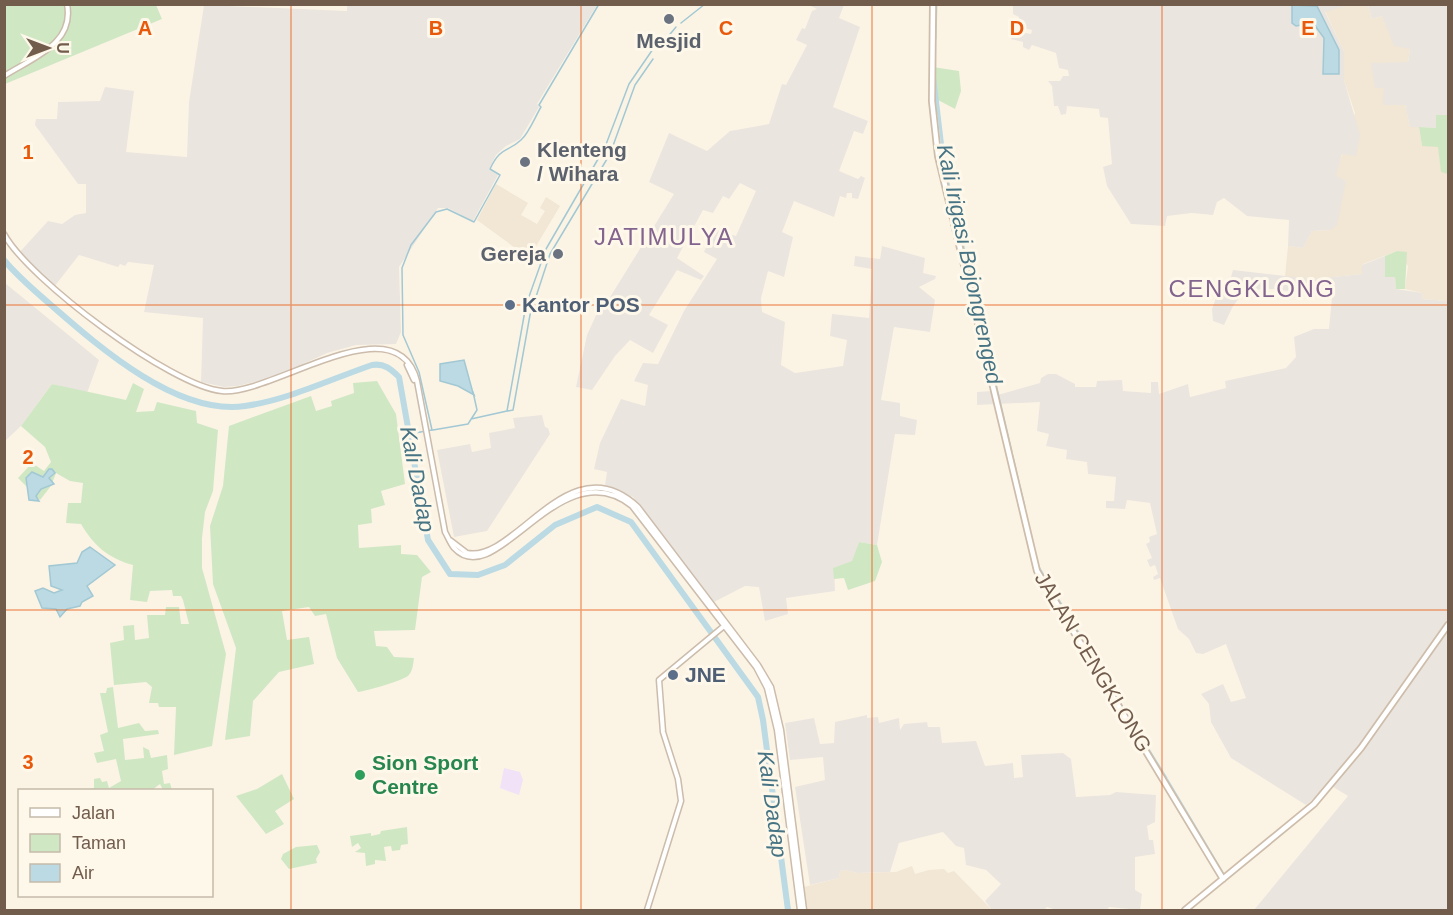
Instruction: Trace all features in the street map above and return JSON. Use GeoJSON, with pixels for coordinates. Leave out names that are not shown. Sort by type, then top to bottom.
{"type":"FeatureCollection","features":[{"type":"Feature","properties":{"kind":"main road","name":"JALAN CENGKLONG"},"geometry":{"type":"LineString","coordinates":[[933,4],[932,101],[938,156],[1037,571],[1223,879]]}},
{"type":"Feature","properties":{"kind":"main road"},"geometry":{"type":"LineString","coordinates":[[1185,910],[1314,804],[1361,748],[1449,625]]}},
{"type":"Feature","properties":{"kind":"street"},"geometry":{"type":"LineString","coordinates":[[4,76],[61,39],[69,23],[67,4]]}},
{"type":"Feature","properties":{"kind":"street"},"geometry":{"type":"LineString","coordinates":[[4,234],[27,261],[103,328],[167,369],[204,388],[226,392],[245,389],[353,351],[372,348],[400,354],[413,370],[448,537],[453,547],[462,554],[482,556],[491,554],[565,500],[586,493],[610,494],[628,503],[640,513],[756,667],[770,695],[802,910]]}},
{"type":"Feature","properties":{"kind":"street"},"geometry":{"type":"LineString","coordinates":[[647,910],[681,801],[678,779],[663,732],[659,680],[723,626]]}},
{"type":"Feature","properties":{"kind":"shaded area"},"geometry":{"type":"Polygon","coordinates":[[[347,4],[597,5],[537,104],[539,107],[520,139],[506,146],[496,155],[489,169],[498,175],[473,221],[448,208],[438,208],[399,267],[401,332],[396,344],[356,345],[327,353],[277,376],[238,386],[224,387],[201,382],[203,318],[144,312],[154,265],[128,262],[125,266],[120,264],[118,267],[79,255],[54,287],[18,254],[48,221],[62,224],[75,215],[86,213],[86,184],[78,184],[35,125],[36,119],[57,119],[58,102],[100,101],[105,87],[134,91],[126,152],[187,157],[189,102],[204,5],[347,11],[347,4]]]}},
{"type":"Feature","properties":{"kind":"shaded area"},"geometry":{"type":"Polygon","coordinates":[[[809,5],[844,5],[839,18],[860,27],[833,107],[868,121],[863,134],[854,131],[839,171],[858,179],[861,176],[865,178],[858,199],[852,198],[852,193],[847,193],[846,198],[840,196],[834,217],[794,201],[782,232],[793,237],[784,277],[768,271],[761,298],[762,312],[785,322],[781,365],[795,373],[843,366],[847,340],[830,336],[832,314],[869,318],[872,269],[854,266],[855,256],[880,259],[882,246],[925,258],[923,273],[936,276],[935,279],[919,287],[935,300],[930,332],[894,327],[881,400],[900,403],[900,416],[917,420],[915,435],[895,434],[877,545],[859,542],[853,561],[834,568],[835,591],[786,598],[788,614],[765,621],[759,587],[745,586],[712,603],[633,497],[605,485],[607,472],[594,469],[600,443],[621,399],[645,406],[648,385],[634,381],[643,363],[658,364],[684,311],[717,259],[704,252],[706,247],[717,230],[736,236],[756,191],[740,183],[729,199],[723,196],[713,213],[703,210],[677,258],[704,276],[701,280],[677,270],[649,315],[668,325],[653,353],[630,340],[615,356],[592,390],[576,387],[587,335],[603,300],[607,302],[674,194],[649,182],[669,133],[707,151],[730,131],[769,124],[782,84],[786,85],[807,45],[796,40],[802,28],[805,29],[812,11],[817,9],[809,5]]]}},
{"type":"Feature","properties":{"kind":"shaded area"},"geometry":{"type":"Polygon","coordinates":[[[1013,5],[1349,5],[1325,12],[1344,51],[1344,80],[1360,135],[1356,156],[1342,154],[1336,176],[1346,181],[1337,225],[1330,230],[1312,231],[1303,248],[1288,246],[1289,220],[1247,216],[1224,198],[1217,202],[1213,215],[1192,213],[1167,216],[1165,226],[1131,224],[1107,186],[1103,167],[1112,164],[1108,118],[1100,117],[1099,109],[1067,106],[1066,114],[1061,115],[1058,106],[1054,106],[1052,86],[1048,81],[1060,81],[1063,76],[1069,76],[1068,70],[1059,68],[1056,53],[1032,45],[1029,50],[1023,47],[1023,42],[1011,39],[1015,31],[1031,34],[1032,30],[1018,27],[1019,17],[1013,14],[1013,5]]]}},
{"type":"Feature","properties":{"kind":"shaded area"},"geometry":{"type":"Polygon","coordinates":[[[1349,5],[1368,5],[1372,19],[1382,16],[1410,49],[1408,62],[1384,87],[1385,94],[1395,103],[1405,105],[1410,127],[1419,127],[1422,146],[1439,146],[1448,174],[1448,301],[1422,299],[1423,293],[1405,289],[1408,266],[1397,251],[1363,264],[1362,274],[1313,279],[1285,277],[1288,246],[1303,248],[1312,231],[1330,230],[1346,181],[1335,177],[1355,113],[1344,80],[1344,51],[1325,11],[1349,5]]]}},
{"type":"Feature","properties":{"kind":"shaded area"},"geometry":{"type":"Polygon","coordinates":[[[1368,5],[1448,5],[1448,115],[1436,115],[1437,128],[1410,127],[1405,105],[1383,105],[1384,88],[1375,88],[1371,63],[1408,62],[1410,49],[1394,46],[1382,16],[1372,19],[1368,5]]]}},
{"type":"Feature","properties":{"kind":"shaded area"},"geometry":{"type":"Polygon","coordinates":[[[496,184],[528,203],[521,215],[537,224],[545,211],[540,208],[546,197],[560,206],[529,258],[477,220],[496,184]]]}},
{"type":"Feature","properties":{"kind":"shaded area"},"geometry":{"type":"Polygon","coordinates":[[[1385,256],[1385,277],[1395,277],[1396,289],[1423,293],[1422,299],[1448,301],[1448,910],[1254,910],[1348,796],[1330,785],[1306,805],[1231,758],[1211,722],[1209,704],[1201,694],[1223,684],[1231,702],[1246,698],[1226,644],[1203,654],[1196,653],[1189,639],[1178,629],[1160,578],[1154,580],[1153,577],[1158,574],[1155,565],[1150,567],[1147,560],[1152,558],[1146,544],[1150,542],[1149,537],[1157,534],[1150,503],[1127,500],[1125,509],[1106,508],[1106,501],[1114,501],[1116,477],[1088,474],[1087,462],[1066,459],[1067,450],[1046,446],[1049,434],[1037,431],[1040,402],[977,405],[977,392],[992,391],[994,396],[1040,383],[1041,378],[1048,374],[1056,374],[1075,384],[1075,387],[1096,387],[1097,381],[1122,380],[1123,391],[1151,393],[1151,382],[1158,382],[1159,394],[1188,384],[1190,397],[1226,388],[1225,381],[1286,368],[1296,357],[1294,337],[1314,329],[1329,329],[1332,297],[1274,289],[1246,290],[1233,306],[1224,325],[1213,321],[1212,309],[1220,287],[1227,291],[1233,270],[1313,279],[1362,274],[1362,265],[1385,256]]]}},
{"type":"Feature","properties":{"kind":"shaded area"},"geometry":{"type":"Polygon","coordinates":[[[5,283],[99,360],[87,393],[52,384],[21,426],[5,441],[5,283]]]}},
{"type":"Feature","properties":{"kind":"shaded area"},"geometry":{"type":"Polygon","coordinates":[[[542,415],[545,427],[548,428],[550,434],[487,531],[454,537],[437,450],[470,444],[472,452],[491,448],[489,433],[515,428],[513,418],[542,415]]]}},
{"type":"Feature","properties":{"kind":"shaded area"},"geometry":{"type":"Polygon","coordinates":[[[867,715],[867,718],[878,717],[879,723],[899,718],[900,730],[904,724],[927,722],[928,727],[940,727],[942,743],[976,741],[985,766],[1013,763],[1014,778],[1023,777],[1021,755],[1063,753],[1071,759],[1076,797],[1110,795],[1116,792],[1156,795],[1155,822],[1147,826],[1149,840],[1153,840],[1155,854],[1135,857],[1135,890],[1142,894],[1140,910],[1109,907],[1107,910],[1056,910],[1047,907],[1044,910],[992,910],[985,901],[1001,884],[986,870],[966,865],[964,848],[956,846],[943,832],[899,843],[890,872],[857,873],[845,870],[840,871],[839,878],[810,885],[795,787],[825,780],[823,757],[790,760],[785,723],[814,718],[820,744],[834,743],[835,722],[867,715]]]}},
{"type":"Feature","properties":{"kind":"shaded area"},"geometry":{"type":"Polygon","coordinates":[[[504,768],[520,772],[523,780],[519,795],[500,788],[504,768]]]}},
{"type":"Feature","properties":{"kind":"shaded area"},"geometry":{"type":"Polygon","coordinates":[[[912,866],[915,874],[929,870],[944,869],[948,873],[954,871],[992,910],[807,910],[804,887],[839,878],[840,871],[896,872],[912,866]]]}},
{"type":"Feature","properties":{"kind":"green space"},"geometry":{"type":"Polygon","coordinates":[[[5,5],[156,5],[162,19],[5,84],[5,5]]]}},
{"type":"Feature","properties":{"kind":"green space"},"geometry":{"type":"Polygon","coordinates":[[[933,67],[959,71],[961,91],[955,109],[938,100],[939,115],[935,115],[933,67]]]}},
{"type":"Feature","properties":{"kind":"green space"},"geometry":{"type":"Polygon","coordinates":[[[1436,115],[1448,115],[1448,174],[1441,172],[1438,147],[1422,146],[1419,127],[1436,128],[1436,115]]]}},
{"type":"Feature","properties":{"kind":"green space"},"geometry":{"type":"Polygon","coordinates":[[[1397,251],[1407,252],[1405,289],[1396,289],[1395,277],[1385,277],[1385,256],[1397,251]]]}},
{"type":"Feature","properties":{"kind":"green space"},"geometry":{"type":"Polygon","coordinates":[[[377,381],[396,414],[405,484],[381,491],[385,505],[371,509],[372,523],[358,525],[359,548],[401,545],[401,554],[417,555],[431,572],[422,577],[415,630],[374,631],[376,646],[387,647],[394,657],[414,658],[411,672],[408,676],[398,680],[358,692],[337,658],[326,614],[315,616],[309,607],[282,611],[287,640],[309,637],[314,664],[279,672],[253,701],[250,736],[225,740],[236,648],[213,584],[210,526],[223,486],[229,426],[311,396],[316,411],[332,406],[331,401],[354,393],[353,383],[377,381]]]}},
{"type":"Feature","properties":{"kind":"green space"},"geometry":{"type":"Polygon","coordinates":[[[133,383],[144,389],[136,412],[154,411],[157,402],[196,411],[197,423],[218,430],[213,491],[205,512],[202,568],[226,654],[212,746],[174,755],[176,707],[159,707],[158,703],[149,703],[152,687],[146,682],[114,685],[110,643],[124,640],[123,626],[134,625],[135,640],[149,638],[147,615],[165,615],[166,607],[179,607],[181,624],[189,624],[181,596],[173,596],[172,590],[150,591],[147,602],[130,600],[133,565],[109,555],[91,539],[81,524],[66,523],[68,503],[81,503],[83,483],[70,481],[56,473],[51,486],[40,500],[18,478],[32,463],[44,471],[51,462],[45,447],[21,426],[52,384],[126,400],[133,383]]]}},
{"type":"Feature","properties":{"kind":"green space"},"geometry":{"type":"Polygon","coordinates":[[[859,542],[877,545],[882,562],[875,581],[848,590],[844,578],[834,579],[833,568],[852,561],[859,542]]]}},
{"type":"Feature","properties":{"kind":"green space"},"geometry":{"type":"Polygon","coordinates":[[[113,687],[118,728],[139,723],[145,731],[158,730],[159,734],[123,739],[125,760],[144,758],[143,747],[149,750],[151,758],[167,755],[168,769],[162,771],[164,784],[170,783],[172,789],[162,789],[160,784],[153,789],[89,789],[94,788],[94,779],[100,778],[102,782],[107,781],[109,788],[121,781],[116,759],[97,763],[94,753],[104,751],[100,735],[108,732],[100,693],[106,693],[107,688],[113,687]]]}},
{"type":"Feature","properties":{"kind":"green space"},"geometry":{"type":"Polygon","coordinates":[[[282,774],[294,799],[275,811],[284,824],[266,834],[236,796],[257,789],[282,774]]]}},
{"type":"Feature","properties":{"kind":"green space"},"geometry":{"type":"Polygon","coordinates":[[[407,827],[408,844],[401,845],[400,850],[392,851],[391,846],[384,847],[386,861],[375,860],[375,864],[366,866],[365,853],[355,852],[361,848],[358,843],[352,847],[350,836],[371,833],[371,836],[380,834],[381,831],[407,827]]]}},
{"type":"Feature","properties":{"kind":"green space"},"geometry":{"type":"Polygon","coordinates":[[[317,845],[320,852],[316,859],[317,863],[289,869],[281,859],[283,854],[296,847],[317,845]]]}},
{"type":"Feature","properties":{"kind":"water"},"geometry":{"type":"Polygon","coordinates":[[[1292,5],[1317,6],[1339,50],[1339,74],[1323,74],[1324,38],[1313,23],[1296,26],[1292,23],[1292,5]]]}},
{"type":"Feature","properties":{"kind":"water"},"geometry":{"type":"Polygon","coordinates":[[[464,360],[474,395],[458,386],[440,381],[440,364],[464,360]]]}},
{"type":"Feature","properties":{"kind":"water"},"geometry":{"type":"Polygon","coordinates":[[[49,469],[55,473],[49,478],[54,484],[41,489],[36,496],[39,501],[29,500],[26,478],[32,472],[43,477],[49,469]]]}},
{"type":"Feature","properties":{"kind":"water"},"geometry":{"type":"Polygon","coordinates":[[[90,547],[115,565],[87,586],[93,596],[82,602],[80,606],[67,609],[60,617],[56,609],[42,608],[35,591],[43,588],[54,593],[62,590],[51,586],[49,566],[77,563],[82,552],[90,547]]]}},
{"type":"Feature","properties":{"kind":"waterway"},"geometry":{"type":"LineString","coordinates":[[409,434],[432,430],[419,372],[403,335],[402,268],[411,245],[436,212],[447,209],[474,222],[500,175],[490,169],[494,162],[501,153],[516,144],[527,133],[541,107],[539,105],[599,4]]}},
{"type":"Feature","properties":{"kind":"waterway"},"geometry":{"type":"LineString","coordinates":[[604,4],[614,4]]}},
{"type":"Feature","properties":{"kind":"waterway"},"geometry":{"type":"LineString","coordinates":[[681,23],[705,4]]}},
{"type":"Feature","properties":{"kind":"waterway","name":"Kali Irigasi Bojongrenged"},"geometry":{"type":"LineString","coordinates":[[935,39],[936,4]]}},
{"type":"Feature","properties":{"kind":"waterway"},"geometry":{"type":"LineString","coordinates":[[666,39],[676,27]]}},
{"type":"Feature","properties":{"kind":"waterway"},"geometry":{"type":"LineString","coordinates":[[471,419],[507,411],[526,305],[546,249],[605,147],[629,84],[653,49]]}},
{"type":"Feature","properties":{"kind":"waterway"},"geometry":{"type":"LineString","coordinates":[[508,411],[513,410],[530,315],[550,254],[610,154],[635,85],[653,59]]}},
{"type":"Feature","properties":{"kind":"waterway","name":"Kali Irigasi Bojongrenged"},"geometry":{"type":"LineString","coordinates":[[934,72],[946,174],[1011,451]]}},
{"type":"Feature","properties":{"kind":"waterway","name":"Kali Dadap"},"geometry":{"type":"LineString","coordinates":[[4,260],[39,294],[115,358],[140,375],[193,400],[219,406],[245,406],[293,394],[372,365],[390,369],[399,377],[428,540],[450,574],[478,575],[505,565],[555,525],[597,507],[631,522],[758,697],[788,910]]}},
{"type":"Feature","properties":{"kind":"waterway"},"geometry":{"type":"LineString","coordinates":[[433,430],[468,424],[477,410],[473,392]]}},
{"type":"Feature","properties":{"kind":"waterway","name":"Kali Irigasi Bojongrenged"},"geometry":{"type":"LineString","coordinates":[[1012,456],[1024,506]]}},
{"type":"Feature","properties":{"kind":"waterway","name":"Kali Irigasi Bojongrenged"},"geometry":{"type":"LineString","coordinates":[[1037,565],[1085,644]]}},
{"type":"Feature","properties":{"kind":"waterway","name":"Kali Irigasi Bojongrenged"},"geometry":{"type":"LineString","coordinates":[[1086,646],[1098,665]]}},
{"type":"Feature","properties":{"kind":"waterway","name":"Kali Irigasi Bojongrenged"},"geometry":{"type":"LineString","coordinates":[[1103,674],[1114,691]]}},
{"type":"Feature","properties":{"kind":"waterway","name":"Kali Irigasi Bojongrenged"},"geometry":{"type":"LineString","coordinates":[[1115,694],[1124,711]]}},
{"type":"Feature","properties":{"kind":"waterway","name":"Kali Irigasi Bojongrenged"},"geometry":{"type":"LineString","coordinates":[[1126,714],[1166,778]]}},
{"type":"Feature","properties":{"kind":"waterway","name":"Kali Irigasi Bojongrenged"},"geometry":{"type":"LineString","coordinates":[[1167,780],[1223,874]]}},
{"type":"Feature","properties":{"kind":"place","name":"Mesjid"},"geometry":{"type":"Point","coordinates":[669,19]}},
{"type":"Feature","properties":{"kind":"place","name":"Klenteng / Wihara"},"geometry":{"type":"Point","coordinates":[525,162]}},
{"type":"Feature","properties":{"kind":"place","name":"Gereja"},"geometry":{"type":"Point","coordinates":[558,254]}},
{"type":"Feature","properties":{"kind":"place","name":"Kantor POS"},"geometry":{"type":"Point","coordinates":[510,305]}},
{"type":"Feature","properties":{"kind":"place","name":"JNE"},"geometry":{"type":"Point","coordinates":[673,675]}},
{"type":"Feature","properties":{"kind":"place","name":"Sion Sport Centre"},"geometry":{"type":"Point","coordinates":[360,775]}},
{"type":"Feature","properties":{"kind":"district","name":"JATIMULYA"},"geometry":{"type":"Point","coordinates":[664,237]}},
{"type":"Feature","properties":{"kind":"district","name":"CENGKLONG"},"geometry":{"type":"Point","coordinates":[1252,289]}}]}
